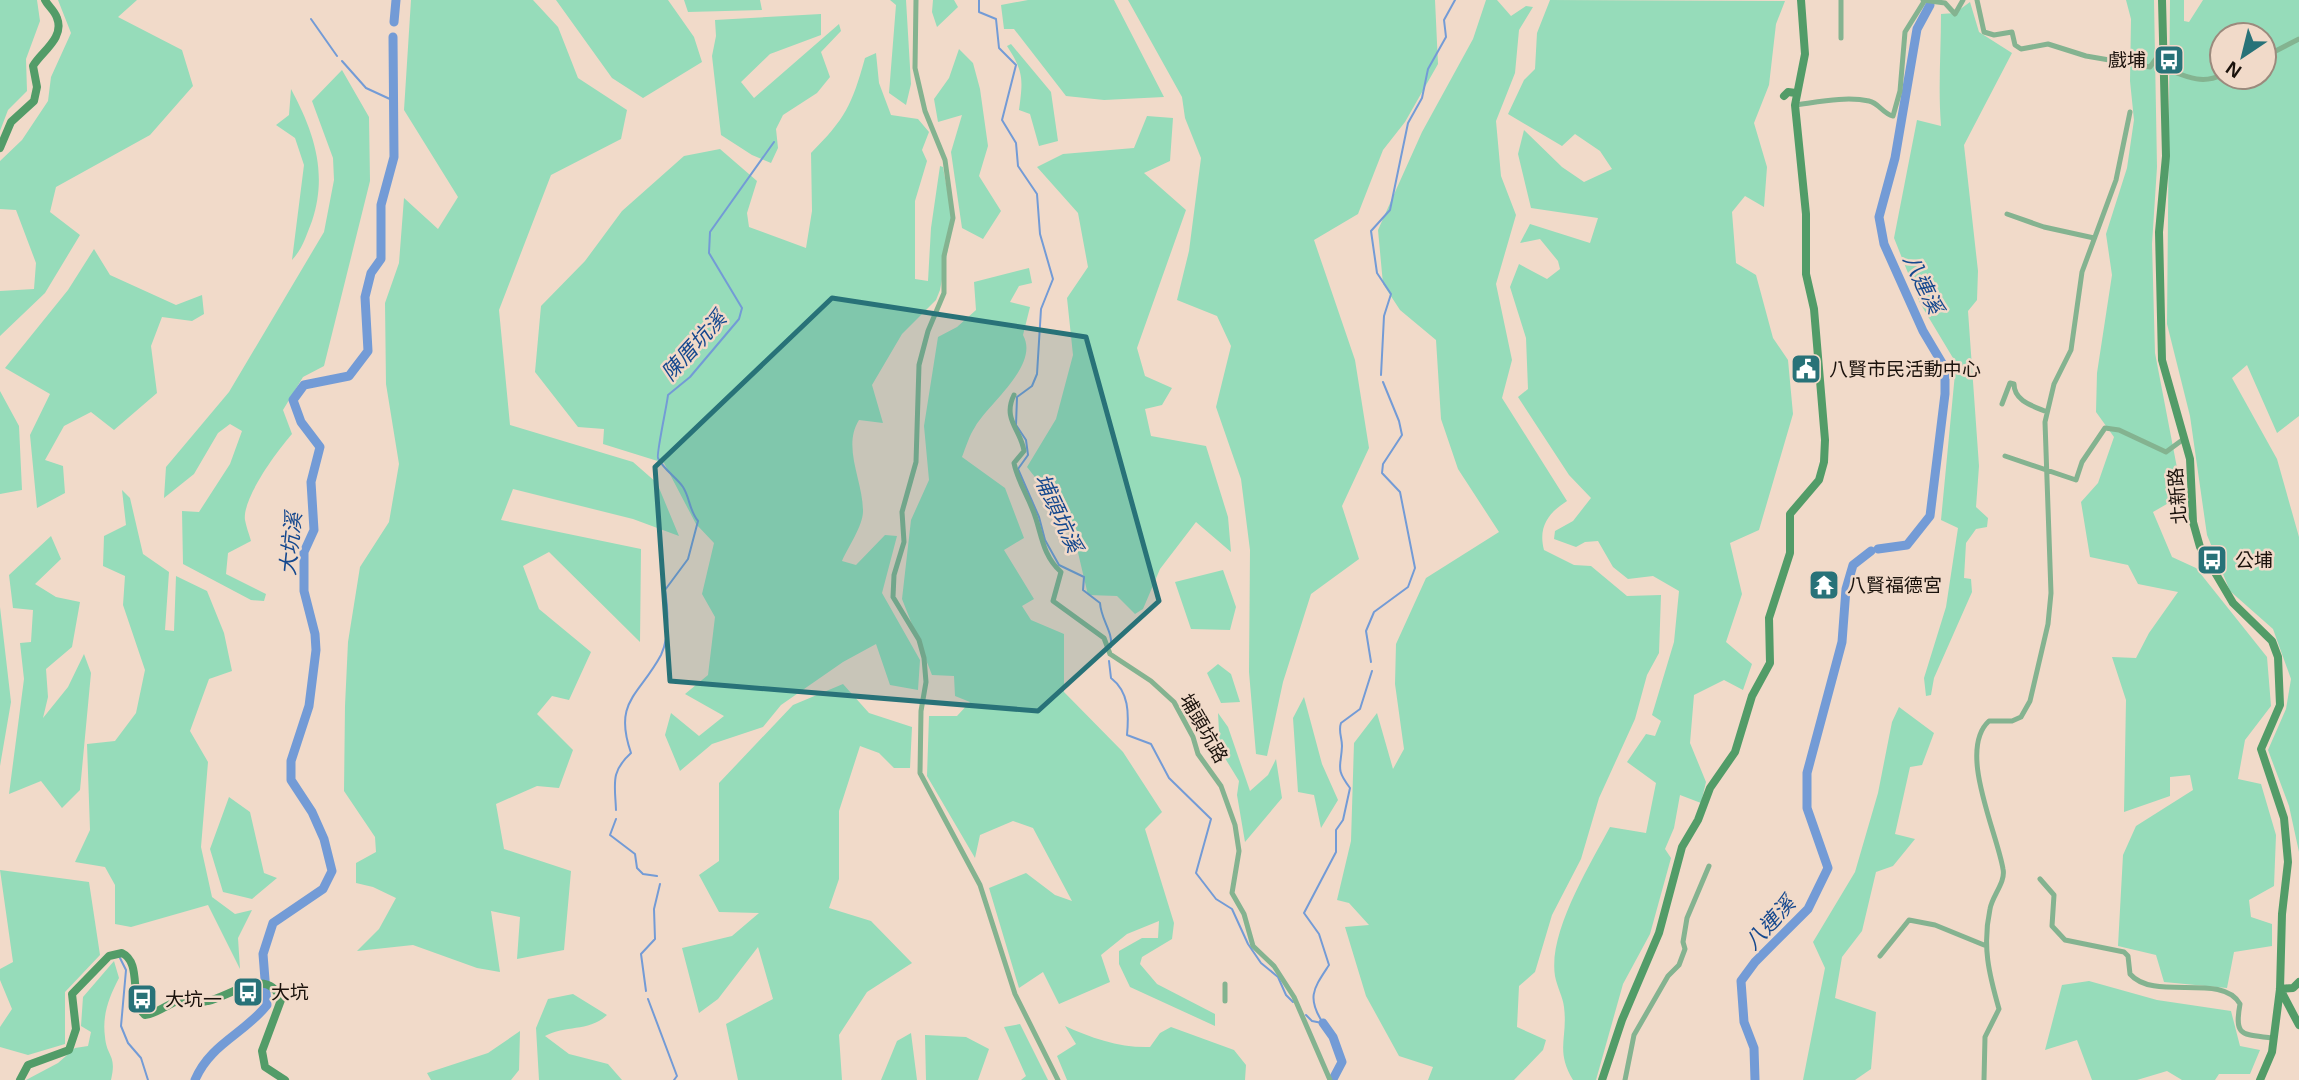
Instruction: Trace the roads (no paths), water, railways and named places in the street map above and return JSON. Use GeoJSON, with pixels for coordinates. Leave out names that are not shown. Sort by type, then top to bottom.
{"type":"FeatureCollection","features":[{"type":"Feature","properties":{"kind":"street"},"geometry":{"type":"LineString","coordinates":[[0,148],[11,122],[34,101],[37,87],[33,66],[53,41],[58,29],[57,16],[45,0]]}},
{"type":"Feature","properties":{"kind":"street"},"geometry":{"type":"LineString","coordinates":[[916,0],[915,68],[925,111],[945,160],[953,218],[944,256],[944,293],[928,331],[919,365],[916,462],[903,506],[904,542],[894,575],[893,597],[919,640],[924,658],[926,682],[921,712],[920,773],[980,884],[1015,994],[1058,1080]]}},
{"type":"Feature","properties":{"kind":"street"},"geometry":{"type":"LineString","coordinates":[[1602,1080],[1622,1020],[1658,933],[1682,847],[1698,820],[1710,788],[1735,752],[1752,696],[1770,663],[1769,618],[1790,553],[1790,514],[1819,480],[1824,462],[1823,407],[1814,309],[1806,274],[1807,234],[1795,105],[1805,54],[1801,0]]}},
{"type":"Feature","properties":{"kind":"street"},"geometry":{"type":"LineString","coordinates":[[1841,0],[1841,38]]}},
{"type":"Feature","properties":{"kind":"street"},"geometry":{"type":"LineString","coordinates":[[1795,105],[1833,100],[1872,102],[1887,115],[1893,116],[1900,91],[1905,32],[1924,0],[1945,3],[1955,14],[1963,0]]}},
{"type":"Feature","properties":{"kind":"street"},"geometry":{"type":"LineString","coordinates":[[1977,0],[1984,32],[1994,35],[2012,32],[2015,46],[2021,49],[2048,44],[2086,56],[2150,67],[2164,48]]}},
{"type":"Feature","properties":{"kind":"street","name":"北新路"},"geometry":{"type":"LineString","coordinates":[[2162,0],[2166,156],[2159,232],[2161,340],[2166,380],[2190,459],[2193,522],[2200,547],[2233,603],[2272,642],[2278,657],[2280,705],[2261,749],[2284,818],[2287,839],[2280,989],[2272,1052],[2260,1080]]}},
{"type":"Feature","properties":{"kind":"street"},"geometry":{"type":"LineString","coordinates":[[2278,50],[2299,39]]}},
{"type":"Feature","properties":{"kind":"street"},"geometry":{"type":"LineString","coordinates":[[2164,68],[2196,80],[2208,80]]}},
{"type":"Feature","properties":{"kind":"street"},"geometry":{"type":"LineString","coordinates":[[1784,96],[1788,92],[1796,93]]}},
{"type":"Feature","properties":{"kind":"street"},"geometry":{"type":"LineString","coordinates":[[1984,1080],[1985,1037],[1999,1009],[1984,945],[1990,905],[2004,874],[1977,770],[1978,742],[1982,727],[1989,721],[2012,721],[2021,718],[2030,701],[2048,624],[2052,593],[2045,422],[2054,384],[2071,350],[2082,272],[2116,180],[2130,112]]}},
{"type":"Feature","properties":{"kind":"street"},"geometry":{"type":"LineString","coordinates":[[2007,214],[2044,227],[2094,238]]}},
{"type":"Feature","properties":{"kind":"street"},"geometry":{"type":"LineString","coordinates":[[2002,404],[2010,383],[2014,384],[2014,392],[2019,398],[2047,412]]}},
{"type":"Feature","properties":{"kind":"street","name":"埔頭坑路"},"geometry":{"type":"LineString","coordinates":[[1014,395],[1011,402],[1012,427],[1024,451],[1014,463],[1017,477],[1036,519],[1039,538],[1061,572],[1053,601],[1104,638],[1110,654],[1151,681],[1174,702],[1193,737],[1198,754],[1221,786],[1235,825],[1239,850],[1232,893],[1244,914],[1253,946],[1274,966],[1294,997],[1330,1080]]}},
{"type":"Feature","properties":{"kind":"street"},"geometry":{"type":"LineString","coordinates":[[2005,456],[2076,480],[2082,462],[2105,428],[2119,430],[2166,452],[2185,438]]}},
{"type":"Feature","properties":{"kind":"street"},"geometry":{"type":"LineString","coordinates":[[1625,1080],[1634,1035],[1668,976],[1679,965],[1685,949],[1683,942],[1687,918],[1709,866]]}},
{"type":"Feature","properties":{"kind":"street"},"geometry":{"type":"LineString","coordinates":[[2040,879],[2054,895],[2052,928],[2065,940],[2123,952],[2128,956],[2130,974],[2142,983],[2223,990],[2240,1004],[2236,1023],[2240,1031],[2272,1038]]}},
{"type":"Feature","properties":{"kind":"street"},"geometry":{"type":"LineString","coordinates":[[1880,956],[1909,920],[1935,925],[1984,945]]}},
{"type":"Feature","properties":{"kind":"street"},"geometry":{"type":"LineString","coordinates":[[20,1080],[28,1065],[61,1056],[69,1050],[76,1029],[72,994],[115,953],[129,956],[139,1010],[145,1015],[175,1002],[210,1001],[252,985],[266,983],[281,1000],[262,1051],[265,1067],[285,1080]]}},
{"type":"Feature","properties":{"kind":"street"},"geometry":{"type":"LineString","coordinates":[[2299,982],[2293,988],[2280,989],[2299,1025]]}},
{"type":"Feature","properties":{"kind":"street"},"geometry":{"type":"LineString","coordinates":[[1225,984],[1225,1001]]}},
{"type":"Feature","properties":{"kind":"waterway","name":"大坑溪"},"geometry":{"type":"LineString","coordinates":[[394,22],[396,0]]}},
{"type":"Feature","properties":{"kind":"waterway","name":"埔頭坑溪"},"geometry":{"type":"LineString","coordinates":[[979,0],[979,12],[996,19],[999,48],[1016,65],[1002,120],[1016,143],[1018,166],[1037,194],[1040,234],[1053,279],[1041,309],[1037,374],[1032,386],[1017,397],[1016,425],[1026,440],[1028,455],[1018,469],[1039,517],[1045,540],[1059,565],[1084,577],[1083,590],[1100,603],[1111,647]]}},
{"type":"Feature","properties":{"kind":"waterway"},"geometry":{"type":"LineString","coordinates":[[1381,375],[1384,316],[1391,294],[1377,273],[1371,231],[1390,210],[1408,123],[1422,98],[1428,69],[1446,37],[1444,20],[1455,0]]}},
{"type":"Feature","properties":{"kind":"waterway","name":"八連溪"},"geometry":{"type":"LineString","coordinates":[[1878,549],[1907,545],[1930,516],[1945,394],[1945,368],[1923,331],[1884,244],[1879,217],[1895,158],[1917,29],[1930,5]]}},
{"type":"Feature","properties":{"kind":"waterway"},"geometry":{"type":"LineString","coordinates":[[311,19],[337,56]]}},
{"type":"Feature","properties":{"kind":"waterway","name":"大坑溪"},"geometry":{"type":"LineString","coordinates":[[195,1080],[209,1057],[267,1005],[263,954],[273,923],[323,889],[332,871],[324,839],[312,812],[291,780],[291,761],[309,706],[316,650],[315,634],[304,591],[304,552],[314,530],[311,482],[320,447],[301,422],[293,400],[304,385],[349,376],[368,351],[365,297],[371,273],[381,259],[381,205],[394,157],[393,37]]}},
{"type":"Feature","properties":{"kind":"waterway"},"geometry":{"type":"LineString","coordinates":[[342,61],[366,88],[392,100]]}},
{"type":"Feature","properties":{"kind":"waterway","name":"陳厝坑溪"},"geometry":{"type":"LineString","coordinates":[[616,810],[615,779],[620,766],[631,753],[626,736],[627,710],[664,648],[668,623],[665,590],[688,559],[698,521],[683,487],[658,458],[668,395],[690,377],[739,319],[742,308],[709,253],[710,232],[774,142]]}},
{"type":"Feature","properties":{"kind":"waterway"},"geometry":{"type":"LineString","coordinates":[[1371,662],[1366,631],[1374,612],[1408,587],[1415,568],[1400,492],[1382,473],[1383,464],[1402,435],[1383,382]]}},
{"type":"Feature","properties":{"kind":"waterway","name":"八連溪"},"geometry":{"type":"LineString","coordinates":[[1755,1080],[1754,1048],[1744,1022],[1741,981],[1755,962],[1808,909],[1828,868],[1807,808],[1807,773],[1842,642],[1846,589],[1853,565],[1871,551]]}},
{"type":"Feature","properties":{"kind":"waterway","name":"埔頭坑溪"},"geometry":{"type":"LineString","coordinates":[[1109,661],[1111,678],[1121,690],[1126,704],[1127,735],[1151,744],[1169,778],[1211,819],[1196,873],[1216,899],[1232,909],[1248,944],[1261,963],[1278,977],[1286,995],[1293,1002]]}},
{"type":"Feature","properties":{"kind":"waterway"},"geometry":{"type":"LineString","coordinates":[[1323,1023],[1313,999],[1319,980],[1329,965],[1319,934],[1304,913],[1336,852],[1336,830],[1343,820],[1350,788],[1340,768],[1341,723],[1360,709],[1372,671]]}},
{"type":"Feature","properties":{"kind":"waterway","name":"陳厝坑溪"},"geometry":{"type":"LineString","coordinates":[[616,819],[610,835],[635,854],[637,868],[643,874],[657,876]]}},
{"type":"Feature","properties":{"kind":"waterway","name":"陳厝坑溪"},"geometry":{"type":"LineString","coordinates":[[646,991],[641,954],[655,939],[654,909],[660,884]]}},
{"type":"Feature","properties":{"kind":"waterway"},"geometry":{"type":"LineString","coordinates":[[120,958],[126,970],[121,1026],[128,1043],[141,1058],[148,1080]]}},
{"type":"Feature","properties":{"kind":"waterway","name":"陳厝坑溪"},"geometry":{"type":"LineString","coordinates":[[648,999],[677,1076],[674,1080]]}},
{"type":"Feature","properties":{"kind":"waterway","name":"埔頭坑溪"},"geometry":{"type":"LineString","coordinates":[[1306,1015],[1312,1021],[1322,1023]]}},
{"type":"Feature","properties":{"kind":"waterway","name":"埔頭坑溪"},"geometry":{"type":"LineString","coordinates":[[1323,1023],[1333,1037],[1342,1062],[1333,1079]]}},
{"type":"Feature","properties":{"kind":"place","name":"戲埔"},"geometry":{"type":"Point","coordinates":[2169,60]}},
{"type":"Feature","properties":{"kind":"place","name":"八賢市民活動中心"},"geometry":{"type":"Point","coordinates":[1806,369]}},
{"type":"Feature","properties":{"kind":"place","name":"公埔"},"geometry":{"type":"Point","coordinates":[2212,560]}},
{"type":"Feature","properties":{"kind":"place","name":"八賢福德宮"},"geometry":{"type":"Point","coordinates":[1824,585]}},
{"type":"Feature","properties":{"kind":"place","name":"大坑"},"geometry":{"type":"Point","coordinates":[248,992]}},
{"type":"Feature","properties":{"kind":"place","name":"大坑一"},"geometry":{"type":"Point","coordinates":[142,999]}}]}
